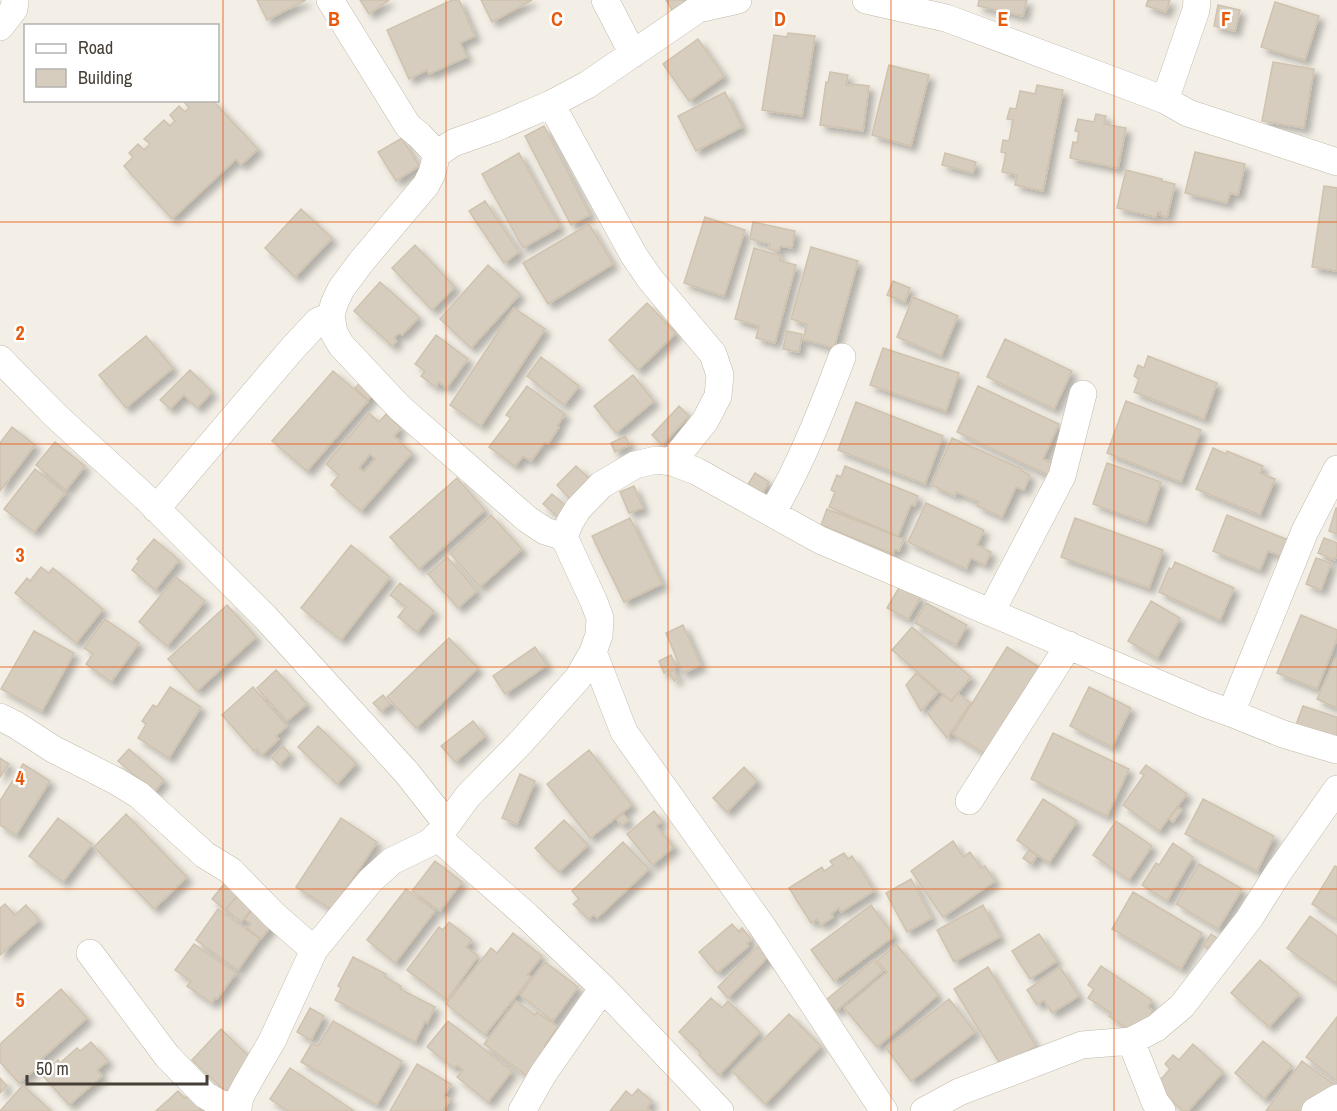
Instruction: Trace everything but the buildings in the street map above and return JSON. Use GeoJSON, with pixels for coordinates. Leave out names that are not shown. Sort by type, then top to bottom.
{"type":"FeatureCollection","features":[{"type":"Feature","properties":{"kind":"street"},"geometry":{"type":"LineString","coordinates":[[0,27],[14,9],[15,0]]}},
{"type":"Feature","properties":{"kind":"street"},"geometry":{"type":"LineString","coordinates":[[330,0],[408,126],[436,154]]}},
{"type":"Feature","properties":{"kind":"street"},"geometry":{"type":"LineString","coordinates":[[605,0],[633,54]]}},
{"type":"Feature","properties":{"kind":"street"},"geometry":{"type":"LineString","coordinates":[[564,537],[545,531],[527,519],[400,408],[341,345],[334,333],[331,316],[334,304],[341,289],[426,184],[432,173],[436,154],[453,143],[551,104],[587,85],[698,9],[738,0]]}},
{"type":"Feature","properties":{"kind":"street"},"geometry":{"type":"LineString","coordinates":[[866,0],[948,9],[1165,100],[1188,113],[1337,162]]}},
{"type":"Feature","properties":{"kind":"street"},"geometry":{"type":"LineString","coordinates":[[1165,100],[1196,10],[1197,0]]}},
{"type":"Feature","properties":{"kind":"street"},"geometry":{"type":"LineString","coordinates":[[551,104],[633,254],[650,279],[713,354],[720,375],[718,396],[705,421],[672,462]]}},
{"type":"Feature","properties":{"kind":"street"},"geometry":{"type":"LineString","coordinates":[[156,509],[292,349],[318,321],[331,316]]}},
{"type":"Feature","properties":{"kind":"street"},"geometry":{"type":"LineString","coordinates":[[772,513],[789,484],[821,413],[842,357]]}},
{"type":"Feature","properties":{"kind":"street"},"geometry":{"type":"LineString","coordinates":[[0,359],[266,618],[407,773],[442,830],[527,916],[603,988],[720,1111]]}},
{"type":"Feature","properties":{"kind":"street"},"geometry":{"type":"LineString","coordinates":[[991,612],[1062,476],[1083,394]]}},
{"type":"Feature","properties":{"kind":"street"},"geometry":{"type":"LineString","coordinates":[[90,953],[167,1056],[205,1095],[239,1110],[240,1097],[272,1041],[314,950],[370,881],[392,861],[429,843],[442,830],[468,796],[522,741],[578,678],[599,635],[600,618],[564,537],[579,509],[601,485],[635,465],[656,460],[672,462],[696,471],[820,540],[1206,704],[1283,734],[1337,750]]}},
{"type":"Feature","properties":{"kind":"street"},"geometry":{"type":"LineString","coordinates":[[1231,713],[1305,531],[1337,469]]}},
{"type":"Feature","properties":{"kind":"street"},"geometry":{"type":"LineString","coordinates":[[969,801],[1069,645]]}},
{"type":"Feature","properties":{"kind":"street"},"geometry":{"type":"LineString","coordinates":[[592,652],[624,732],[762,926],[884,1111]]}},
{"type":"Feature","properties":{"kind":"street"},"geometry":{"type":"LineString","coordinates":[[0,717],[139,795],[205,855],[231,871],[274,915],[314,950]]}},
{"type":"Feature","properties":{"kind":"street"},"geometry":{"type":"LineString","coordinates":[[924,1111],[959,1092],[1082,1045],[1131,1041],[1156,1028],[1182,1006],[1249,919],[1337,789]]}},
{"type":"Feature","properties":{"kind":"street"},"geometry":{"type":"LineString","coordinates":[[522,1111],[543,1074],[603,988]]}},
{"type":"Feature","properties":{"kind":"street"},"geometry":{"type":"LineString","coordinates":[[1131,1041],[1155,1102],[1162,1111]]}},
{"type":"Feature","properties":{"kind":"street"},"geometry":{"type":"LineString","coordinates":[[1315,1111],[1337,1098]]}}]}
